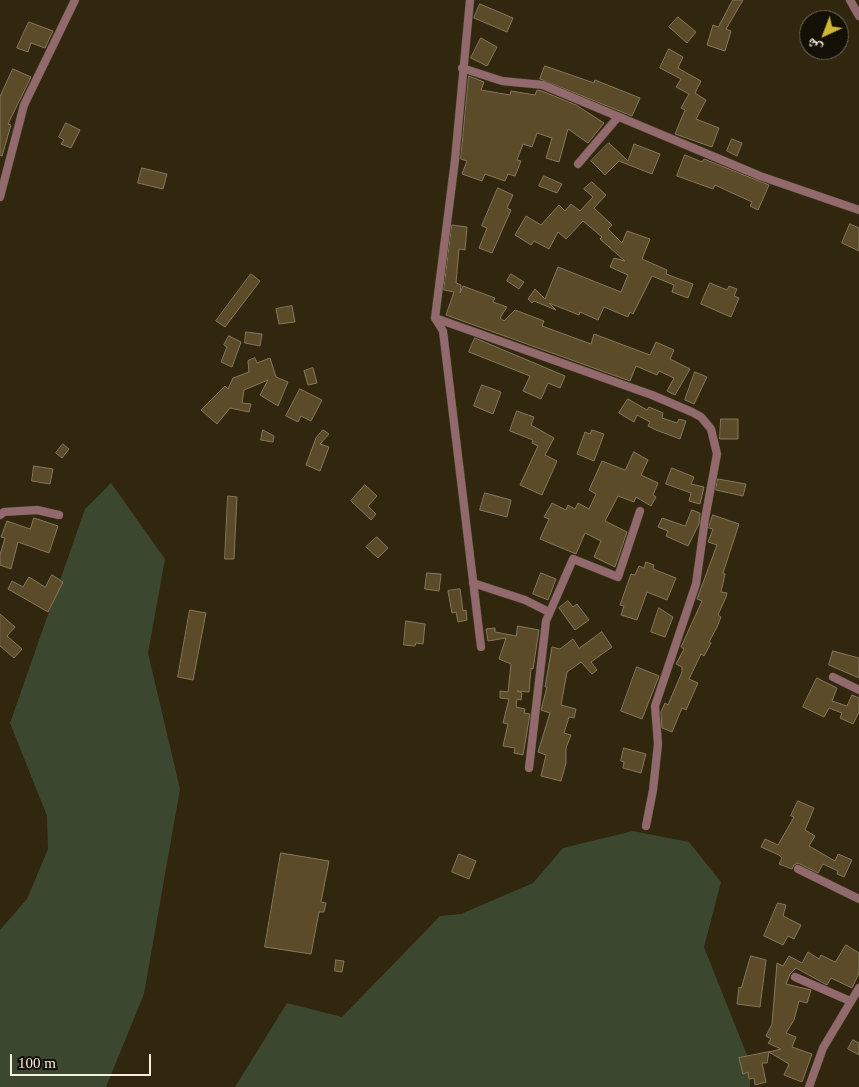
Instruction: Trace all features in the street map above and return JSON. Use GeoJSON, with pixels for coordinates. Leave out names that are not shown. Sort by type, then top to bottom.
{"type":"FeatureCollection","features":[{"type":"Feature","properties":{"kind":"street"},"geometry":{"type":"LineString","coordinates":[[0,198],[24,105],[75,0]]}},
{"type":"Feature","properties":{"kind":"street"},"geometry":{"type":"LineString","coordinates":[[470,0],[462,68],[455,160],[435,318],[443,331],[481,647]]}},
{"type":"Feature","properties":{"kind":"street"},"geometry":{"type":"LineString","coordinates":[[850,1],[859,4]]}},
{"type":"Feature","properties":{"kind":"street"},"geometry":{"type":"LineString","coordinates":[[850,1],[859,16]]}},
{"type":"Feature","properties":{"kind":"street"},"geometry":{"type":"LineString","coordinates":[[462,68],[502,81],[543,85],[760,176],[859,210]]}},
{"type":"Feature","properties":{"kind":"street"},"geometry":{"type":"LineString","coordinates":[[578,164],[618,117]]}},
{"type":"Feature","properties":{"kind":"street"},"geometry":{"type":"LineString","coordinates":[[435,318],[652,395],[701,417],[710,429],[717,454],[704,519],[696,584],[655,706],[658,744],[653,790],[646,826]]}},
{"type":"Feature","properties":{"kind":"street"},"geometry":{"type":"LineString","coordinates":[[0,515],[4,512],[37,510],[59,515]]}},
{"type":"Feature","properties":{"kind":"street"},"geometry":{"type":"LineString","coordinates":[[529,768],[546,621],[574,559],[618,577],[640,511]]}},
{"type":"Feature","properties":{"kind":"street"},"geometry":{"type":"LineString","coordinates":[[473,583],[525,600],[550,612]]}},
{"type":"Feature","properties":{"kind":"street"},"geometry":{"type":"LineString","coordinates":[[833,678],[859,690]]}},
{"type":"Feature","properties":{"kind":"street"},"geometry":{"type":"LineString","coordinates":[[798,869],[859,898]]}},
{"type":"Feature","properties":{"kind":"street"},"geometry":{"type":"LineString","coordinates":[[795,977],[850,1001]]}},
{"type":"Feature","properties":{"kind":"street"},"geometry":{"type":"LineString","coordinates":[[809,1087],[823,1048],[859,988]]}},
{"type":"Feature","properties":{"kind":"green space"},"geometry":{"type":"Polygon","coordinates":[[[111,483],[165,559],[148,653],[180,789],[144,994],[106,1087],[0,1087],[0,930],[27,899],[48,849],[47,816],[10,723],[85,509],[111,483]]]}},
{"type":"Feature","properties":{"kind":"green space"},"geometry":{"type":"Polygon","coordinates":[[[633,831],[689,842],[721,882],[704,947],[751,1065],[750,1087],[235,1087],[287,1003],[342,1017],[440,916],[461,914],[533,883],[563,848],[633,831]]]}},
{"type":"Feature","properties":{"kind":"building"},"geometry":{"type":"Polygon","coordinates":[[[733,0],[743,0],[726,29],[731,31],[725,51],[707,45],[713,25],[718,27],[733,0]]]}},
{"type":"Feature","properties":{"kind":"building"},"geometry":{"type":"Polygon","coordinates":[[[480,4],[513,18],[507,32],[474,18],[480,4]]]}},
{"type":"Feature","properties":{"kind":"building"},"geometry":{"type":"Polygon","coordinates":[[[678,17],[696,32],[687,43],[669,27],[678,17]]]}},
{"type":"Feature","properties":{"kind":"building"},"geometry":{"type":"Polygon","coordinates":[[[29,22],[53,31],[45,48],[31,43],[28,52],[17,48],[29,22]]]}},
{"type":"Feature","properties":{"kind":"building"},"geometry":{"type":"Polygon","coordinates":[[[481,38],[497,47],[487,66],[471,58],[481,38]]]}},
{"type":"Feature","properties":{"kind":"building"},"geometry":{"type":"Polygon","coordinates":[[[669,49],[683,57],[678,68],[701,81],[695,93],[706,100],[696,119],[719,128],[712,147],[675,134],[685,110],[681,108],[689,94],[676,87],[681,79],[660,68],[669,49]]]}},
{"type":"Feature","properties":{"kind":"building"},"geometry":{"type":"Polygon","coordinates":[[[545,66],[594,83],[595,80],[640,98],[632,116],[540,79],[545,66]]]}},
{"type":"Feature","properties":{"kind":"building"},"geometry":{"type":"Polygon","coordinates":[[[13,69],[31,77],[8,124],[11,125],[2,156],[0,155],[0,97],[13,69]]]}},
{"type":"Feature","properties":{"kind":"building"},"geometry":{"type":"Polygon","coordinates":[[[469,76],[484,82],[481,90],[510,95],[511,91],[535,95],[537,90],[542,91],[576,105],[604,123],[588,143],[568,129],[559,162],[546,158],[552,138],[537,133],[532,147],[523,144],[517,160],[521,161],[515,176],[508,174],[505,181],[485,174],[482,181],[462,174],[467,161],[461,159],[469,76]]]}},
{"type":"Feature","properties":{"kind":"building"},"geometry":{"type":"Polygon","coordinates":[[[66,123],[80,130],[71,148],[61,144],[64,140],[59,137],[66,123]]]}},
{"type":"Feature","properties":{"kind":"building"},"geometry":{"type":"Polygon","coordinates":[[[732,139],[742,143],[737,156],[727,151],[732,139]]]}},
{"type":"Feature","properties":{"kind":"building"},"geometry":{"type":"Polygon","coordinates":[[[609,143],[628,161],[634,144],[660,154],[652,174],[619,161],[605,175],[591,161],[609,143]]]}},
{"type":"Feature","properties":{"kind":"building"},"geometry":{"type":"Polygon","coordinates":[[[685,155],[702,162],[704,159],[769,185],[758,210],[750,206],[752,202],[715,185],[713,189],[677,176],[685,155]]]}},
{"type":"Feature","properties":{"kind":"building"},"geometry":{"type":"Polygon","coordinates":[[[142,168],[167,174],[163,189],[138,183],[142,168]]]}},
{"type":"Feature","properties":{"kind":"building"},"geometry":{"type":"Polygon","coordinates":[[[544,176],[562,184],[557,193],[539,186],[544,176]]]}},
{"type":"Feature","properties":{"kind":"building"},"geometry":{"type":"Polygon","coordinates":[[[592,182],[606,195],[594,208],[612,225],[608,229],[622,243],[627,231],[650,239],[642,259],[667,270],[666,274],[693,284],[688,298],[672,292],[674,285],[652,276],[633,314],[630,312],[628,317],[604,307],[598,320],[580,312],[579,315],[549,303],[556,310],[534,301],[532,303],[528,299],[535,289],[545,299],[558,267],[621,292],[628,275],[610,267],[614,258],[625,261],[600,239],[602,237],[583,221],[566,239],[558,232],[549,249],[534,241],[531,245],[515,235],[526,216],[541,225],[559,205],[565,211],[571,204],[580,211],[593,197],[584,189],[592,182]]]}},
{"type":"Feature","properties":{"kind":"building"},"geometry":{"type":"Polygon","coordinates":[[[498,188],[513,195],[507,208],[511,210],[492,253],[479,248],[487,228],[482,226],[498,188]]]}},
{"type":"Feature","properties":{"kind":"building"},"geometry":{"type":"Polygon","coordinates":[[[850,224],[859,228],[859,251],[842,243],[850,224]]]}},
{"type":"Feature","properties":{"kind":"building"},"geometry":{"type":"Polygon","coordinates":[[[452,225],[467,227],[465,250],[459,249],[456,283],[461,285],[460,293],[463,286],[495,298],[493,302],[507,307],[500,318],[504,321],[515,310],[544,321],[542,326],[591,344],[594,334],[650,355],[656,342],[674,350],[670,359],[690,369],[675,395],[667,391],[674,378],[659,371],[657,375],[636,366],[630,381],[446,315],[454,292],[444,290],[452,225]]]}},
{"type":"Feature","properties":{"kind":"building"},"geometry":{"type":"Polygon","coordinates":[[[251,274],[260,281],[225,327],[216,321],[251,274]]]}},
{"type":"Feature","properties":{"kind":"building"},"geometry":{"type":"Polygon","coordinates":[[[511,274],[524,282],[519,289],[507,281],[511,274]]]}},
{"type":"Feature","properties":{"kind":"building"},"geometry":{"type":"Polygon","coordinates":[[[710,283],[727,290],[729,286],[737,289],[734,296],[739,298],[731,317],[701,304],[710,283]]]}},
{"type":"Feature","properties":{"kind":"building"},"geometry":{"type":"Polygon","coordinates":[[[292,306],[295,322],[279,324],[276,309],[292,306]]]}},
{"type":"Feature","properties":{"kind":"building"},"geometry":{"type":"Polygon","coordinates":[[[246,332],[262,334],[260,346],[245,343],[246,332]]]}},
{"type":"Feature","properties":{"kind":"building"},"geometry":{"type":"Polygon","coordinates":[[[229,336],[241,342],[232,367],[221,362],[227,347],[224,345],[229,336]]]}},
{"type":"Feature","properties":{"kind":"building"},"geometry":{"type":"Polygon","coordinates":[[[475,338],[565,376],[560,388],[548,383],[541,399],[523,391],[530,376],[469,352],[475,338]]]}},
{"type":"Feature","properties":{"kind":"building"},"geometry":{"type":"Polygon","coordinates":[[[255,358],[257,363],[270,358],[276,377],[288,382],[278,406],[260,395],[268,380],[244,390],[242,403],[251,404],[249,412],[230,408],[217,424],[201,410],[225,386],[228,389],[233,378],[249,372],[248,361],[255,358]]]}},
{"type":"Feature","properties":{"kind":"building"},"geometry":{"type":"Polygon","coordinates":[[[313,368],[317,383],[308,385],[304,371],[313,368]]]}},
{"type":"Feature","properties":{"kind":"building"},"geometry":{"type":"Polygon","coordinates":[[[695,372],[707,377],[694,404],[685,400],[695,372]]]}},
{"type":"Feature","properties":{"kind":"building"},"geometry":{"type":"Polygon","coordinates":[[[482,385],[501,392],[493,414],[474,406],[482,385]]]}},
{"type":"Feature","properties":{"kind":"building"},"geometry":{"type":"Polygon","coordinates":[[[300,389],[322,400],[311,421],[301,416],[298,422],[286,416],[300,389]]]}},
{"type":"Feature","properties":{"kind":"building"},"geometry":{"type":"Polygon","coordinates":[[[628,399],[647,410],[649,407],[663,413],[662,418],[677,423],[679,419],[686,421],[680,439],[648,426],[650,422],[637,415],[634,422],[619,413],[628,399]]]}},
{"type":"Feature","properties":{"kind":"building"},"geometry":{"type":"Polygon","coordinates":[[[517,411],[534,417],[531,425],[554,438],[545,455],[557,461],[542,495],[520,485],[538,446],[532,443],[533,440],[510,431],[517,411]]]}},
{"type":"Feature","properties":{"kind":"building"},"geometry":{"type":"Polygon","coordinates":[[[721,419],[738,419],[738,439],[720,439],[721,419]]]}},
{"type":"Feature","properties":{"kind":"building"},"geometry":{"type":"Polygon","coordinates":[[[263,430],[274,436],[273,442],[261,440],[263,430]]]}},
{"type":"Feature","properties":{"kind":"building"},"geometry":{"type":"Polygon","coordinates":[[[323,430],[329,434],[320,444],[329,447],[320,471],[306,465],[316,438],[323,430]]]}},
{"type":"Feature","properties":{"kind":"building"},"geometry":{"type":"Polygon","coordinates":[[[592,430],[604,434],[594,461],[577,454],[585,432],[590,434],[592,430]]]}},
{"type":"Feature","properties":{"kind":"building"},"geometry":{"type":"Polygon","coordinates":[[[63,444],[69,449],[62,458],[56,453],[63,444]]]}},
{"type":"Feature","properties":{"kind":"building"},"geometry":{"type":"Polygon","coordinates":[[[634,452],[648,460],[641,475],[658,483],[653,495],[656,497],[651,506],[636,497],[634,502],[618,496],[605,521],[627,532],[615,567],[594,557],[601,541],[585,533],[576,554],[540,539],[549,519],[544,517],[552,503],[566,510],[568,505],[575,509],[578,503],[589,509],[596,494],[589,490],[602,461],[625,470],[634,452]]]}},
{"type":"Feature","properties":{"kind":"building"},"geometry":{"type":"Polygon","coordinates":[[[34,466],[53,469],[50,484],[32,481],[34,466]]]}},
{"type":"Feature","properties":{"kind":"building"},"geometry":{"type":"Polygon","coordinates":[[[672,468],[694,477],[691,484],[704,487],[700,504],[689,501],[691,493],[666,484],[672,468]]]}},
{"type":"Feature","properties":{"kind":"building"},"geometry":{"type":"Polygon","coordinates":[[[718,479],[746,484],[743,496],[716,490],[718,479]]]}},
{"type":"Feature","properties":{"kind":"building"},"geometry":{"type":"Polygon","coordinates":[[[365,485],[377,496],[368,506],[376,514],[371,520],[351,501],[365,485]]]}},
{"type":"Feature","properties":{"kind":"building"},"geometry":{"type":"Polygon","coordinates":[[[485,493],[511,500],[507,517],[480,510],[485,493]]]}},
{"type":"Feature","properties":{"kind":"building"},"geometry":{"type":"Polygon","coordinates":[[[228,496],[237,497],[234,559],[225,559],[228,496]]]}},
{"type":"Feature","properties":{"kind":"building"},"geometry":{"type":"Polygon","coordinates":[[[692,510],[700,513],[699,524],[688,546],[666,536],[668,531],[658,527],[662,518],[685,526],[692,510]]]}},
{"type":"Feature","properties":{"kind":"building"},"geometry":{"type":"Polygon","coordinates":[[[713,515],[739,524],[723,573],[725,574],[721,592],[727,593],[718,615],[721,617],[709,642],[711,643],[704,656],[701,654],[689,679],[698,683],[686,710],[682,708],[672,732],[662,728],[661,712],[665,703],[668,705],[682,672],[682,667],[676,664],[684,649],[681,647],[702,601],[697,599],[717,545],[708,542],[713,529],[709,528],[713,515]]]}},
{"type":"Feature","properties":{"kind":"building"},"geometry":{"type":"Polygon","coordinates":[[[34,518],[58,526],[49,553],[18,542],[11,569],[0,565],[0,555],[5,538],[1,537],[7,521],[30,529],[34,518]]]}},
{"type":"Feature","properties":{"kind":"building"},"geometry":{"type":"Polygon","coordinates":[[[377,537],[388,548],[378,558],[366,547],[377,537]]]}},
{"type":"Feature","properties":{"kind":"building"},"geometry":{"type":"Polygon","coordinates":[[[646,562],[654,565],[653,569],[676,578],[667,600],[647,592],[637,620],[621,615],[624,606],[620,605],[631,574],[635,575],[639,566],[644,568],[646,562]]]}},
{"type":"Feature","properties":{"kind":"building"},"geometry":{"type":"Polygon","coordinates":[[[427,573],[441,574],[439,591],[425,589],[427,573]]]}},
{"type":"Feature","properties":{"kind":"building"},"geometry":{"type":"Polygon","coordinates":[[[541,573],[556,579],[548,600],[533,594],[541,573]]]}},
{"type":"Feature","properties":{"kind":"building"},"geometry":{"type":"Polygon","coordinates":[[[52,575],[63,582],[48,612],[8,589],[12,581],[23,587],[29,577],[45,587],[52,575]]]}},
{"type":"Feature","properties":{"kind":"building"},"geometry":{"type":"Polygon","coordinates":[[[460,589],[463,611],[466,610],[467,620],[458,622],[456,612],[452,613],[448,591],[460,589]]]}},
{"type":"Feature","properties":{"kind":"building"},"geometry":{"type":"Polygon","coordinates":[[[568,601],[573,607],[577,604],[589,620],[575,630],[559,608],[568,601]]]}},
{"type":"Feature","properties":{"kind":"building"},"geometry":{"type":"Polygon","coordinates":[[[659,608],[673,617],[665,637],[651,632],[659,608]]]}},
{"type":"Feature","properties":{"kind":"building"},"geometry":{"type":"Polygon","coordinates":[[[190,610],[206,613],[193,680],[178,677],[190,610]]]}},
{"type":"Feature","properties":{"kind":"building"},"geometry":{"type":"Polygon","coordinates":[[[0,614],[15,627],[7,636],[22,649],[14,658],[0,646],[0,614]]]}},
{"type":"Feature","properties":{"kind":"building"},"geometry":{"type":"Polygon","coordinates":[[[406,621],[425,624],[423,644],[416,643],[415,646],[404,645],[406,621]]]}},
{"type":"Feature","properties":{"kind":"building"},"geometry":{"type":"Polygon","coordinates":[[[518,626],[539,630],[533,669],[531,668],[529,692],[517,691],[522,693],[521,700],[517,699],[516,707],[525,709],[524,713],[530,714],[523,755],[514,753],[515,748],[503,746],[508,724],[503,723],[509,699],[500,698],[500,691],[508,692],[511,664],[499,659],[506,638],[488,641],[486,629],[495,628],[495,632],[516,636],[518,626]]]}},
{"type":"Feature","properties":{"kind":"building"},"geometry":{"type":"Polygon","coordinates":[[[602,632],[612,647],[591,662],[597,670],[592,674],[581,662],[567,672],[561,705],[576,709],[574,718],[569,717],[564,733],[571,735],[566,748],[566,763],[561,781],[541,776],[546,755],[538,752],[550,713],[541,710],[547,687],[545,687],[552,647],[560,649],[573,639],[579,648],[602,632]]]}},
{"type":"Feature","properties":{"kind":"building"},"geometry":{"type":"Polygon","coordinates":[[[833,651],[859,658],[859,678],[829,665],[833,651]]]}},
{"type":"Feature","properties":{"kind":"building"},"geometry":{"type":"Polygon","coordinates":[[[637,667],[659,676],[642,719],[621,711],[637,667]]]}},
{"type":"Feature","properties":{"kind":"building"},"geometry":{"type":"Polygon","coordinates":[[[817,678],[837,688],[832,701],[847,706],[852,695],[859,698],[859,712],[853,724],[840,718],[842,713],[829,708],[824,717],[803,707],[817,678]]]}},
{"type":"Feature","properties":{"kind":"building"},"geometry":{"type":"Polygon","coordinates":[[[624,748],[646,754],[641,773],[623,768],[624,762],[621,761],[624,748]]]}},
{"type":"Feature","properties":{"kind":"building"},"geometry":{"type":"Polygon","coordinates":[[[798,801],[814,808],[805,830],[815,836],[809,846],[835,861],[838,854],[852,860],[844,877],[837,874],[838,871],[823,864],[818,873],[798,863],[792,869],[779,864],[782,858],[779,855],[761,847],[765,839],[778,845],[794,817],[791,816],[798,801]]]}},
{"type":"Feature","properties":{"kind":"building"},"geometry":{"type":"Polygon","coordinates":[[[281,853],[329,861],[321,902],[326,903],[324,912],[319,912],[311,954],[265,947],[281,853]]]}},
{"type":"Feature","properties":{"kind":"building"},"geometry":{"type":"Polygon","coordinates":[[[459,854],[476,861],[469,879],[452,872],[459,854]]]}},
{"type":"Feature","properties":{"kind":"building"},"geometry":{"type":"Polygon","coordinates":[[[778,903],[786,905],[783,916],[801,925],[794,939],[788,936],[783,945],[764,936],[778,903]]]}},
{"type":"Feature","properties":{"kind":"building"},"geometry":{"type":"Polygon","coordinates":[[[846,945],[859,953],[859,973],[852,988],[831,978],[827,985],[796,968],[790,974],[786,984],[811,990],[807,1003],[799,1001],[794,1020],[786,1033],[796,1037],[792,1047],[812,1054],[802,1082],[784,1075],[789,1064],[769,1052],[781,1049],[768,1043],[771,1039],[766,1036],[772,1024],[777,963],[783,966],[789,956],[802,963],[808,952],[819,959],[821,955],[835,962],[846,945]]]}},
{"type":"Feature","properties":{"kind":"building"},"geometry":{"type":"Polygon","coordinates":[[[751,956],[766,960],[760,1007],[737,1004],[739,987],[741,988],[751,956]]]}},
{"type":"Feature","properties":{"kind":"building"},"geometry":{"type":"Polygon","coordinates":[[[336,960],[344,961],[342,972],[335,971],[336,960]]]}},
{"type":"Feature","properties":{"kind":"building"},"geometry":{"type":"Polygon","coordinates":[[[853,1040],[859,1043],[859,1055],[848,1049],[853,1040]]]}},
{"type":"Feature","properties":{"kind":"building"},"geometry":{"type":"Polygon","coordinates":[[[769,1052],[767,1063],[762,1063],[766,1082],[755,1085],[754,1078],[749,1079],[748,1072],[743,1074],[739,1058],[769,1052]]]}}]}
